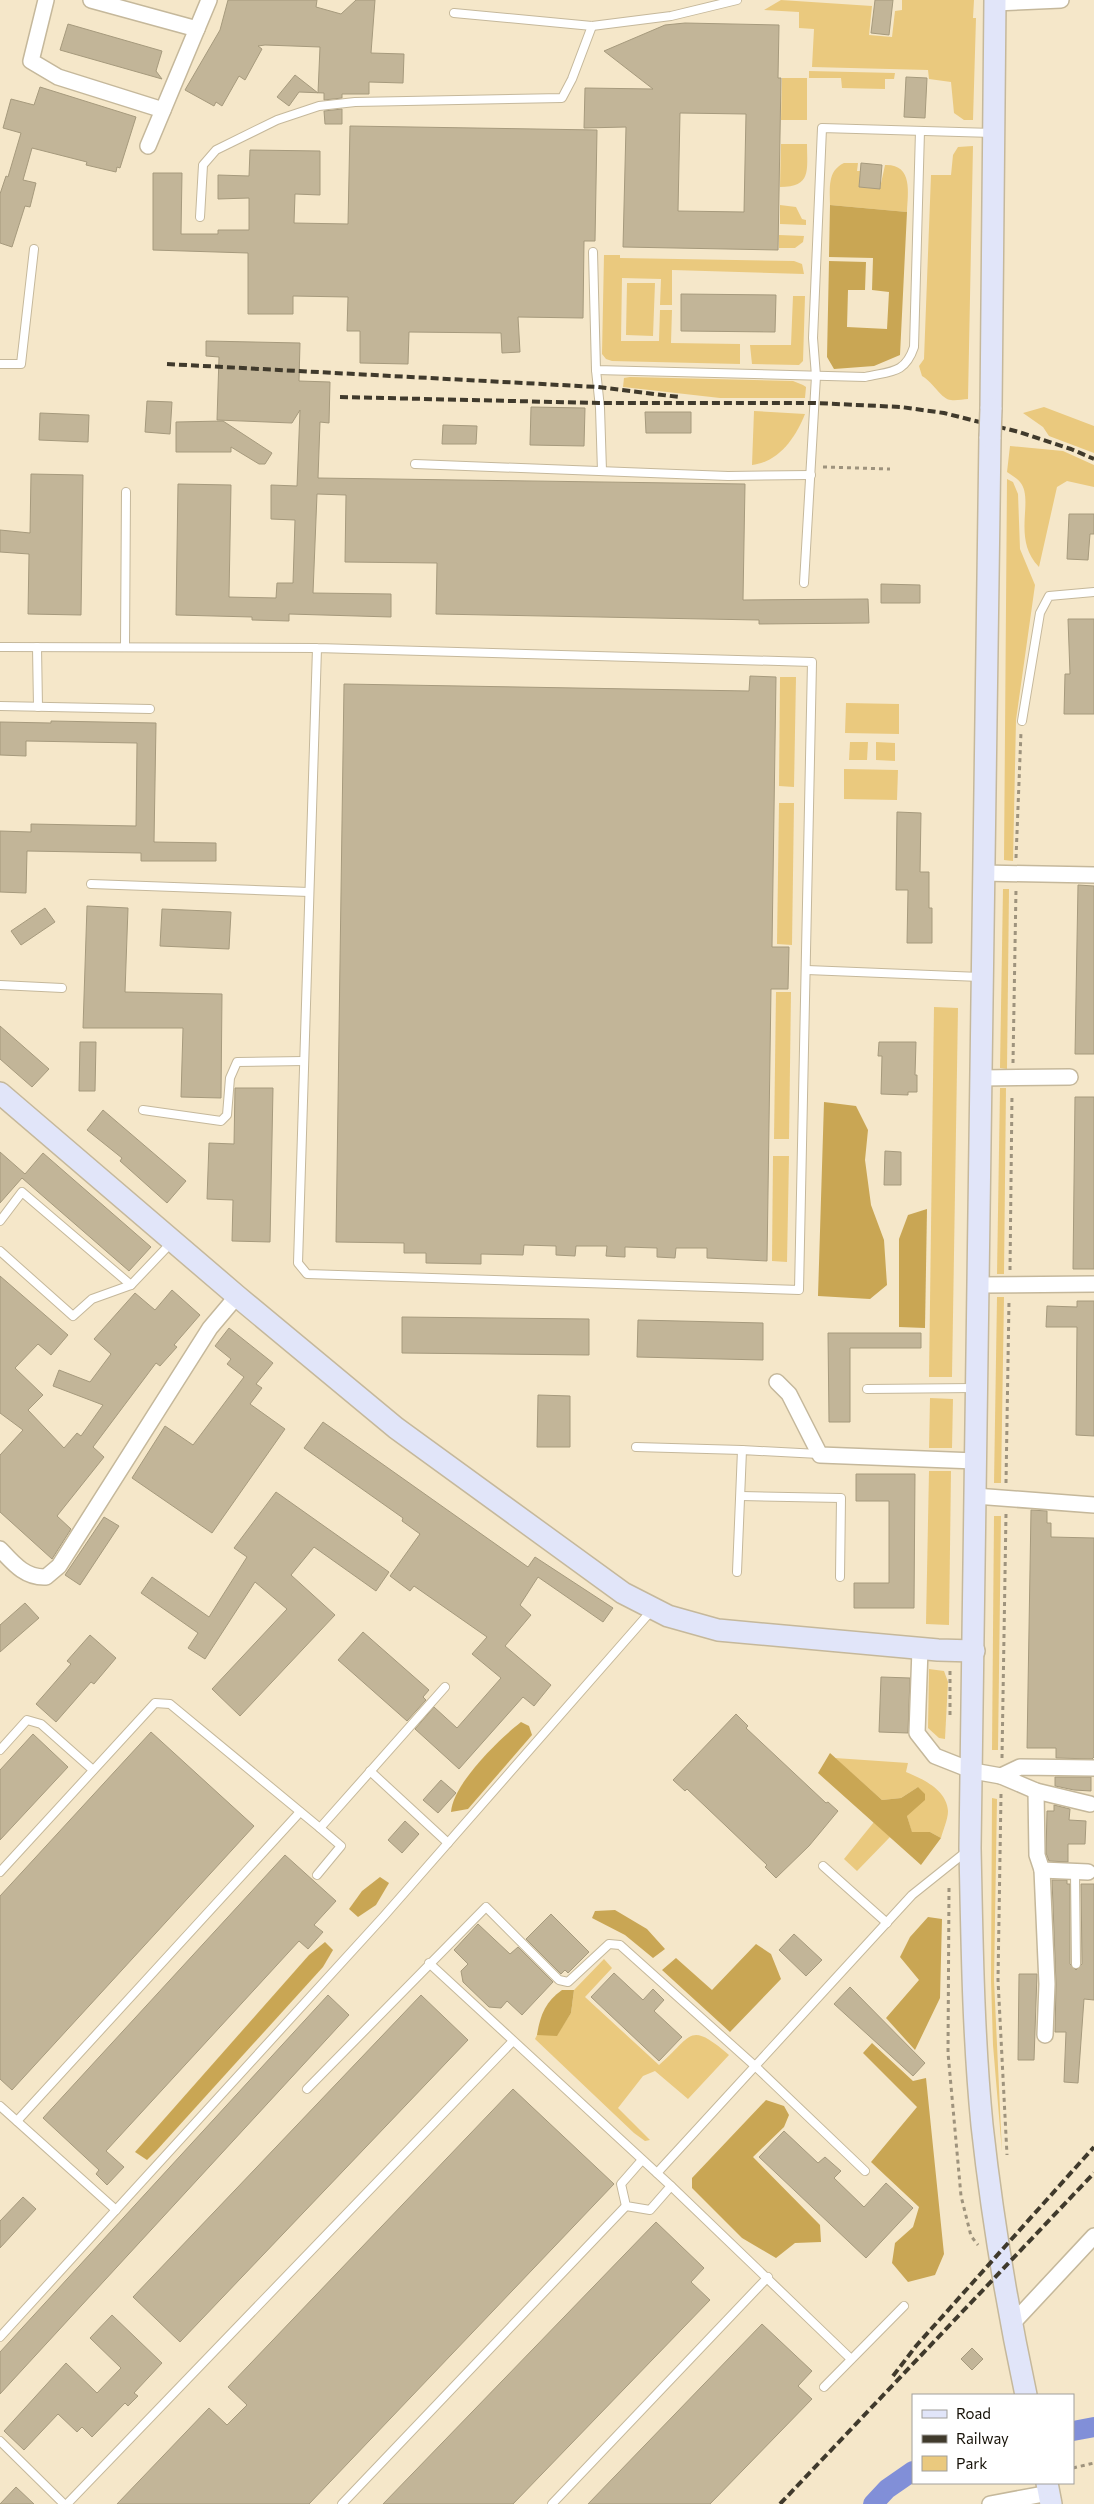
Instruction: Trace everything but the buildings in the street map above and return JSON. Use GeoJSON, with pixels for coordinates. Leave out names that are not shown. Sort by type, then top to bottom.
{"type":"FeatureCollection","features":[{"type":"Feature","properties":{"kind":"main road"},"geometry":{"type":"LineString","coordinates":[[995,1],[973,1772],[970,1848],[973,1980],[982,2124],[1011,2325],[1026,2394]]}},
{"type":"Feature","properties":{"kind":"main road"},"geometry":{"type":"LineString","coordinates":[[0,1093],[237,1296],[396,1428],[623,1593],[668,1616],[718,1630],[920,1649],[974,1651]]}},
{"type":"Feature","properties":{"kind":"street"},"geometry":{"type":"LineString","coordinates":[[46,0],[31,61],[58,77],[163,110]]}},
{"type":"Feature","properties":{"kind":"street"},"geometry":{"type":"LineString","coordinates":[[91,0],[197,29]]}},
{"type":"Feature","properties":{"kind":"street"},"geometry":{"type":"LineString","coordinates":[[148,146],[209,0]]}},
{"type":"Feature","properties":{"kind":"street"},"geometry":{"type":"LineString","coordinates":[[995,1],[1061,0]]}},
{"type":"Feature","properties":{"kind":"street"},"geometry":{"type":"LineString","coordinates":[[983,873],[1094,875]]}},
{"type":"Feature","properties":{"kind":"street"},"geometry":{"type":"LineString","coordinates":[[981,1078],[1070,1078]]}},
{"type":"Feature","properties":{"kind":"street"},"geometry":{"type":"LineString","coordinates":[[978,1285],[1094,1284]]}},
{"type":"Feature","properties":{"kind":"street"},"geometry":{"type":"LineString","coordinates":[[0,1549],[19,1569],[36,1578],[46,1578],[59,1566],[210,1328],[237,1296]]}},
{"type":"Feature","properties":{"kind":"street"},"geometry":{"type":"LineString","coordinates":[[777,1382],[789,1394],[819,1454],[976,1461]]}},
{"type":"Feature","properties":{"kind":"street"},"geometry":{"type":"LineString","coordinates":[[976,1496],[1094,1505]]}},
{"type":"Feature","properties":{"kind":"street"},"geometry":{"type":"LineString","coordinates":[[920,1649],[917,1733],[935,1756],[973,1772],[1001,1776],[1036,1790],[1092,1805]]}},
{"type":"Feature","properties":{"kind":"street"},"geometry":{"type":"LineString","coordinates":[[1001,1776],[1020,1767],[1094,1768]]}},
{"type":"Feature","properties":{"kind":"street"},"geometry":{"type":"LineString","coordinates":[[1036,1790],[1037,1855],[1042,1870],[1047,1984],[1045,2034]]}},
{"type":"Feature","properties":{"kind":"street"},"geometry":{"type":"LineString","coordinates":[[1042,1870],[1086,1872]]}},
{"type":"Feature","properties":{"kind":"street"},"geometry":{"type":"LineString","coordinates":[[1011,2325],[1094,2236]]}},
{"type":"Feature","properties":{"kind":"street"},"geometry":{"type":"LineString","coordinates":[[990,2504],[1049,2493]]}},
{"type":"Feature","properties":{"kind":"lane"},"geometry":{"type":"LineString","coordinates":[[454,13],[592,26],[671,16],[737,0]]}},
{"type":"Feature","properties":{"kind":"lane"},"geometry":{"type":"LineString","coordinates":[[200,217],[203,165],[216,150],[260,129],[319,106],[346,103],[562,98],[572,79],[592,26]]}},
{"type":"Feature","properties":{"kind":"lane"},"geometry":{"type":"LineString","coordinates":[[804,583],[816,376],[813,338],[822,128],[993,133]]}},
{"type":"Feature","properties":{"kind":"lane"},"geometry":{"type":"LineString","coordinates":[[596,370],[865,377],[896,370],[909,362],[914,347],[920,131]]}},
{"type":"Feature","properties":{"kind":"lane"},"geometry":{"type":"LineString","coordinates":[[0,364],[21,364],[34,249]]}},
{"type":"Feature","properties":{"kind":"lane"},"geometry":{"type":"LineString","coordinates":[[594,252],[596,370],[602,471]]}},
{"type":"Feature","properties":{"kind":"lane"},"geometry":{"type":"LineString","coordinates":[[414,464],[728,476],[811,471]]}},
{"type":"Feature","properties":{"kind":"lane"},"geometry":{"type":"LineString","coordinates":[[125,647],[126,492]]}},
{"type":"Feature","properties":{"kind":"lane"},"geometry":{"type":"LineString","coordinates":[[1022,721],[1040,613],[1050,596],[1094,592]]}},
{"type":"Feature","properties":{"kind":"lane"},"geometry":{"type":"LineString","coordinates":[[0,646],[317,648],[812,662],[799,1290],[307,1274],[298,1263],[317,648]]}},
{"type":"Feature","properties":{"kind":"lane"},"geometry":{"type":"LineString","coordinates":[[37,647],[38,707]]}},
{"type":"Feature","properties":{"kind":"lane"},"geometry":{"type":"LineString","coordinates":[[0,706],[150,709]]}},
{"type":"Feature","properties":{"kind":"lane"},"geometry":{"type":"LineString","coordinates":[[91,884],[309,892]]}},
{"type":"Feature","properties":{"kind":"lane"},"geometry":{"type":"LineString","coordinates":[[807,970],[982,978]]}},
{"type":"Feature","properties":{"kind":"lane"},"geometry":{"type":"LineString","coordinates":[[0,985],[62,988]]}},
{"type":"Feature","properties":{"kind":"lane"},"geometry":{"type":"LineString","coordinates":[[143,1110],[221,1121],[227,1115],[230,1078],[237,1062],[304,1061]]}},
{"type":"Feature","properties":{"kind":"lane"},"geometry":{"type":"LineString","coordinates":[[0,1221],[22,1192],[131,1285]]}},
{"type":"Feature","properties":{"kind":"lane"},"geometry":{"type":"LineString","coordinates":[[0,1251],[73,1316],[92,1300],[131,1285],[172,1241]]}},
{"type":"Feature","properties":{"kind":"lane"},"geometry":{"type":"LineString","coordinates":[[867,1389],[977,1388]]}},
{"type":"Feature","properties":{"kind":"lane"},"geometry":{"type":"LineString","coordinates":[[636,1447],[819,1454]]}},
{"type":"Feature","properties":{"kind":"lane"},"geometry":{"type":"LineString","coordinates":[[737,1572],[742,1450]]}},
{"type":"Feature","properties":{"kind":"lane"},"geometry":{"type":"LineString","coordinates":[[740,1496],[842,1498],[840,1577]]}},
{"type":"Feature","properties":{"kind":"lane"},"geometry":{"type":"LineString","coordinates":[[0,2337],[448,1843],[654,1608]]}},
{"type":"Feature","properties":{"kind":"lane"},"geometry":{"type":"LineString","coordinates":[[320,1828],[445,1687]]}},
{"type":"Feature","properties":{"kind":"lane"},"geometry":{"type":"LineString","coordinates":[[0,1872],[155,1703],[170,1704],[342,1846],[317,1875]]}},
{"type":"Feature","properties":{"kind":"lane"},"geometry":{"type":"LineString","coordinates":[[0,1750],[27,1720],[41,1724],[94,1770]]}},
{"type":"Feature","properties":{"kind":"lane"},"geometry":{"type":"LineString","coordinates":[[370,1771],[448,1843]]}},
{"type":"Feature","properties":{"kind":"lane"},"geometry":{"type":"LineString","coordinates":[[17,2122],[300,1812]]}},
{"type":"Feature","properties":{"kind":"lane"},"geometry":{"type":"LineString","coordinates":[[657,2173],[912,1895],[970,1848]]}},
{"type":"Feature","properties":{"kind":"lane"},"geometry":{"type":"LineString","coordinates":[[823,1866],[887,1924]]}},
{"type":"Feature","properties":{"kind":"lane"},"geometry":{"type":"LineString","coordinates":[[1076,1964],[1086,1872]]}},
{"type":"Feature","properties":{"kind":"lane"},"geometry":{"type":"LineString","coordinates":[[307,2089],[486,1907],[559,1980],[568,1982],[609,1944],[620,1945],[755,2066],[865,2171]]}},
{"type":"Feature","properties":{"kind":"lane"},"geometry":{"type":"LineString","coordinates":[[429,1963],[768,2277],[851,2359]]}},
{"type":"Feature","properties":{"kind":"lane"},"geometry":{"type":"LineString","coordinates":[[0,2441],[65,2504],[513,2040]]}},
{"type":"Feature","properties":{"kind":"lane"},"geometry":{"type":"LineString","coordinates":[[0,2106],[116,2210]]}},
{"type":"Feature","properties":{"kind":"lane"},"geometry":{"type":"LineString","coordinates":[[626,2206],[620,2184],[642,2160]]}},
{"type":"Feature","properties":{"kind":"lane"},"geometry":{"type":"LineString","coordinates":[[626,2206],[650,2210],[671,2186]]}},
{"type":"Feature","properties":{"kind":"lane"},"geometry":{"type":"LineString","coordinates":[[342,2504],[626,2206]]}},
{"type":"Feature","properties":{"kind":"lane"},"geometry":{"type":"LineString","coordinates":[[552,2504],[768,2277]]}},
{"type":"Feature","properties":{"kind":"lane"},"geometry":{"type":"LineString","coordinates":[[824,2387],[904,2306]]}},
{"type":"Feature","properties":{"kind":"path"},"geometry":{"type":"LineString","coordinates":[[811,471],[890,470]]}},
{"type":"Feature","properties":{"kind":"path"},"geometry":{"type":"LineString","coordinates":[[1006,1493],[1016,874],[1022,721]]}},
{"type":"Feature","properties":{"kind":"path"},"geometry":{"type":"LineString","coordinates":[[1006,1513],[998,1980],[1008,2159]]}},
{"type":"Feature","properties":{"kind":"path"},"geometry":{"type":"LineString","coordinates":[[1074,2468],[1094,2463]]}},
{"type":"Feature","properties":{"kind":"green space"},"geometry":{"type":"Polygon","coordinates":[[[781,0],[872,6],[869,35],[892,37],[895,11],[902,10],[902,0],[974,0],[973,18],[976,18],[973,120],[964,120],[954,113],[951,82],[929,79],[928,70],[812,67],[814,29],[799,28],[799,12],[764,10],[781,0]]]}},
{"type":"Feature","properties":{"kind":"green space"},"geometry":{"type":"Polygon","coordinates":[[[809,71],[895,73],[894,79],[885,79],[885,89],[842,88],[841,78],[809,78],[809,71]]]}},
{"type":"Feature","properties":{"kind":"green space"},"geometry":{"type":"Polygon","coordinates":[[[782,78],[807,78],[807,120],[781,120],[782,78]]]}},
{"type":"Feature","properties":{"kind":"green space"},"geometry":{"type":"Polygon","coordinates":[[[781,144],[807,144],[806,175],[798,184],[780,187],[781,144]]]}},
{"type":"Feature","properties":{"kind":"green space"},"geometry":{"type":"Polygon","coordinates":[[[973,146],[968,399],[953,400],[944,397],[922,376],[919,366],[924,359],[931,175],[951,175],[953,155],[958,147],[973,146]]]}},
{"type":"Feature","properties":{"kind":"green space"},"geometry":{"type":"Polygon","coordinates":[[[844,163],[858,163],[857,171],[860,171],[859,187],[880,188],[885,165],[900,169],[905,174],[907,181],[907,212],[830,205],[832,175],[844,163]]]}},
{"type":"Feature","properties":{"kind":"green space"},"geometry":{"type":"Polygon","coordinates":[[[780,205],[796,207],[802,219],[806,220],[806,225],[780,224],[780,205]]]}},
{"type":"Feature","properties":{"kind":"green space"},"geometry":{"type":"Polygon","coordinates":[[[779,235],[804,236],[803,242],[795,248],[779,248],[779,235]]]}},
{"type":"Feature","properties":{"kind":"green space"},"geometry":{"type":"Polygon","coordinates":[[[604,255],[620,255],[620,258],[794,261],[802,264],[804,274],[672,270],[672,305],[660,305],[661,279],[622,278],[621,341],[659,341],[660,310],[672,310],[671,343],[740,344],[740,364],[612,361],[606,359],[602,354],[604,255]]]}},
{"type":"Feature","properties":{"kind":"green space"},"geometry":{"type":"Polygon","coordinates":[[[627,283],[655,283],[653,336],[626,335],[627,283]]]}},
{"type":"Feature","properties":{"kind":"green space"},"geometry":{"type":"Polygon","coordinates":[[[793,296],[805,296],[803,361],[799,365],[752,364],[750,345],[791,345],[793,296]]]}},
{"type":"Feature","properties":{"kind":"green space"},"geometry":{"type":"Polygon","coordinates":[[[624,378],[793,381],[806,387],[805,398],[720,398],[623,387],[624,378]]]}},
{"type":"Feature","properties":{"kind":"green space"},"geometry":{"type":"Polygon","coordinates":[[[1044,407],[1094,426],[1094,453],[1049,436],[1043,427],[1023,413],[1044,407]]]}},
{"type":"Feature","properties":{"kind":"green space"},"geometry":{"type":"Polygon","coordinates":[[[754,411],[805,414],[797,431],[778,454],[762,463],[752,465],[754,411]]]}},
{"type":"Feature","properties":{"kind":"green space"},"geometry":{"type":"Polygon","coordinates":[[[1010,446],[1063,451],[1094,465],[1094,487],[1067,481],[1057,487],[1039,567],[1031,556],[1026,544],[1024,490],[1019,481],[1007,472],[1010,446]]]}},
{"type":"Feature","properties":{"kind":"green space"},"geometry":{"type":"Polygon","coordinates":[[[1007,479],[1013,482],[1018,494],[1020,549],[1035,585],[1016,720],[1013,861],[1004,860],[1007,479]]]}},
{"type":"Feature","properties":{"kind":"green space"},"geometry":{"type":"Polygon","coordinates":[[[780,677],[796,677],[794,787],[779,786],[780,677]]]}},
{"type":"Feature","properties":{"kind":"green space"},"geometry":{"type":"Polygon","coordinates":[[[846,703],[899,704],[899,734],[845,733],[846,703]]]}},
{"type":"Feature","properties":{"kind":"green space"},"geometry":{"type":"Polygon","coordinates":[[[850,742],[868,742],[867,760],[849,760],[850,742]]]}},
{"type":"Feature","properties":{"kind":"green space"},"geometry":{"type":"Polygon","coordinates":[[[876,742],[895,743],[895,761],[876,760],[876,742]]]}},
{"type":"Feature","properties":{"kind":"green space"},"geometry":{"type":"Polygon","coordinates":[[[844,769],[898,770],[897,800],[844,799],[844,769]]]}},
{"type":"Feature","properties":{"kind":"green space"},"geometry":{"type":"Polygon","coordinates":[[[779,803],[794,803],[792,945],[777,944],[779,803]]]}},
{"type":"Feature","properties":{"kind":"green space"},"geometry":{"type":"Polygon","coordinates":[[[1003,889],[1009,889],[1007,1069],[1000,1068],[1003,889]]]}},
{"type":"Feature","properties":{"kind":"green space"},"geometry":{"type":"Polygon","coordinates":[[[776,992],[791,992],[789,1139],[774,1139],[776,992]]]}},
{"type":"Feature","properties":{"kind":"green space"},"geometry":{"type":"Polygon","coordinates":[[[934,1007],[958,1008],[952,1377],[929,1377],[934,1007]]]}},
{"type":"Feature","properties":{"kind":"green space"},"geometry":{"type":"Polygon","coordinates":[[[1000,1088],[1006,1088],[1004,1274],[997,1274],[1000,1088]]]}},
{"type":"Feature","properties":{"kind":"green space"},"geometry":{"type":"Polygon","coordinates":[[[773,1156],[789,1156],[787,1262],[772,1261],[773,1156]]]}},
{"type":"Feature","properties":{"kind":"green space"},"geometry":{"type":"Polygon","coordinates":[[[997,1297],[1004,1297],[1001,1483],[994,1483],[997,1297]]]}},
{"type":"Feature","properties":{"kind":"green space"},"geometry":{"type":"Polygon","coordinates":[[[930,1398],[953,1399],[952,1448],[929,1448],[930,1398]]]}},
{"type":"Feature","properties":{"kind":"green space"},"geometry":{"type":"Polygon","coordinates":[[[929,1471],[951,1471],[949,1625],[926,1624],[929,1471]]]}},
{"type":"Feature","properties":{"kind":"green space"},"geometry":{"type":"Polygon","coordinates":[[[994,1516],[1001,1516],[998,1750],[992,1750],[994,1516]]]}},
{"type":"Feature","properties":{"kind":"green space"},"geometry":{"type":"Polygon","coordinates":[[[929,1669],[944,1671],[948,1682],[945,1739],[939,1738],[928,1728],[929,1669]]]}},
{"type":"Feature","properties":{"kind":"green space"},"geometry":{"type":"Polygon","coordinates":[[[835,1758],[908,1763],[906,1772],[933,1786],[939,1791],[947,1804],[948,1814],[941,1838],[930,1832],[912,1833],[907,1816],[918,1787],[901,1798],[882,1800],[835,1758]]]}},
{"type":"Feature","properties":{"kind":"green space"},"geometry":{"type":"Polygon","coordinates":[[[992,1798],[997,1799],[994,1980],[1002,2152],[993,2045],[991,1980],[992,1798]]]}},
{"type":"Feature","properties":{"kind":"green space"},"geometry":{"type":"Polygon","coordinates":[[[874,1822],[890,1837],[857,1871],[844,1859],[874,1822]]]}},
{"type":"Feature","properties":{"kind":"green space"},"geometry":{"type":"Polygon","coordinates":[[[604,1959],[612,1968],[585,1997],[659,2065],[685,2040],[691,2036],[698,2035],[716,2044],[729,2055],[688,2099],[655,2071],[643,2076],[618,2108],[650,2140],[645,2141],[634,2133],[535,2039],[537,2035],[557,2035],[571,2013],[574,1990],[604,1959]]]}},
{"type":"Feature","properties":{"kind":"shaded area"},"geometry":{"type":"Polygon","coordinates":[[[830,205],[907,212],[900,355],[874,366],[834,369],[827,357],[829,261],[866,262],[865,290],[848,290],[847,327],[887,329],[889,292],[872,290],[873,258],[829,257],[830,205]]]}},
{"type":"Feature","properties":{"kind":"shaded area"},"geometry":{"type":"Polygon","coordinates":[[[824,1102],[856,1106],[868,1130],[865,1160],[871,1205],[884,1240],[887,1285],[870,1299],[818,1296],[824,1102]]]}},
{"type":"Feature","properties":{"kind":"shaded area"},"geometry":{"type":"Polygon","coordinates":[[[927,1209],[925,1328],[899,1327],[899,1239],[908,1215],[927,1209]]]}},
{"type":"Feature","properties":{"kind":"shaded area"},"geometry":{"type":"Polygon","coordinates":[[[521,1722],[529,1726],[532,1735],[468,1809],[451,1812],[460,1789],[478,1763],[521,1722]]]}},
{"type":"Feature","properties":{"kind":"shaded area"},"geometry":{"type":"Polygon","coordinates":[[[830,1753],[882,1800],[901,1798],[918,1787],[925,1794],[925,1800],[907,1816],[912,1832],[930,1832],[941,1838],[921,1865],[818,1773],[830,1753]]]}},
{"type":"Feature","properties":{"kind":"shaded area"},"geometry":{"type":"Polygon","coordinates":[[[380,1877],[389,1883],[376,1905],[358,1917],[349,1909],[362,1891],[380,1877]]]}},
{"type":"Feature","properties":{"kind":"shaded area"},"geometry":{"type":"Polygon","coordinates":[[[615,1910],[647,1929],[665,1949],[653,1958],[625,1935],[592,1918],[595,1911],[615,1910]]]}},
{"type":"Feature","properties":{"kind":"shaded area"},"geometry":{"type":"Polygon","coordinates":[[[928,1917],[942,1919],[940,1998],[915,2050],[886,2018],[919,1980],[900,1957],[910,1937],[928,1917]]]}},
{"type":"Feature","properties":{"kind":"shaded area"},"geometry":{"type":"Polygon","coordinates":[[[325,1942],[333,1950],[323,1967],[147,2160],[135,2152],[309,1955],[325,1942]]]}},
{"type":"Feature","properties":{"kind":"shaded area"},"geometry":{"type":"Polygon","coordinates":[[[756,1944],[771,1954],[781,1979],[730,2032],[662,1970],[676,1958],[712,1990],[756,1944]]]}},
{"type":"Feature","properties":{"kind":"shaded area"},"geometry":{"type":"Polygon","coordinates":[[[562,1990],[574,1990],[571,2013],[557,2036],[537,2035],[545,2009],[556,1994],[562,1990]]]}},
{"type":"Feature","properties":{"kind":"shaded area"},"geometry":{"type":"Polygon","coordinates":[[[872,2043],[913,2081],[926,2078],[944,2254],[935,2275],[908,2282],[892,2263],[895,2243],[913,2227],[919,2207],[871,2162],[917,2107],[863,2053],[872,2043]]]}},
{"type":"Feature","properties":{"kind":"shaded area"},"geometry":{"type":"Polygon","coordinates":[[[766,2100],[784,2106],[789,2115],[784,2127],[753,2157],[820,2225],[821,2242],[795,2243],[776,2258],[742,2238],[692,2188],[692,2178],[766,2100]]]}},
{"type":"Feature","properties":{"kind":"waterway"},"geometry":{"type":"LineString","coordinates":[[1074,2431],[1094,2427]]}},
{"type":"Feature","properties":{"kind":"waterway"},"geometry":{"type":"LineString","coordinates":[[873,2504],[887,2489],[912,2472]]}},
{"type":"Feature","properties":{"kind":"railway"},"geometry":{"type":"LineString","coordinates":[[167,364],[598,387],[679,397]]}},
{"type":"Feature","properties":{"kind":"railway"},"geometry":{"type":"LineString","coordinates":[[340,397],[599,403],[815,403],[901,407],[944,413],[1019,432],[1071,449],[1094,459]]}},
{"type":"Feature","properties":{"kind":"railway"},"geometry":{"type":"LineString","coordinates":[[893,2376],[916,2346],[1094,2147]]}},
{"type":"Feature","properties":{"kind":"railway"},"geometry":{"type":"LineString","coordinates":[[780,2504],[1094,2173]]}}]}
